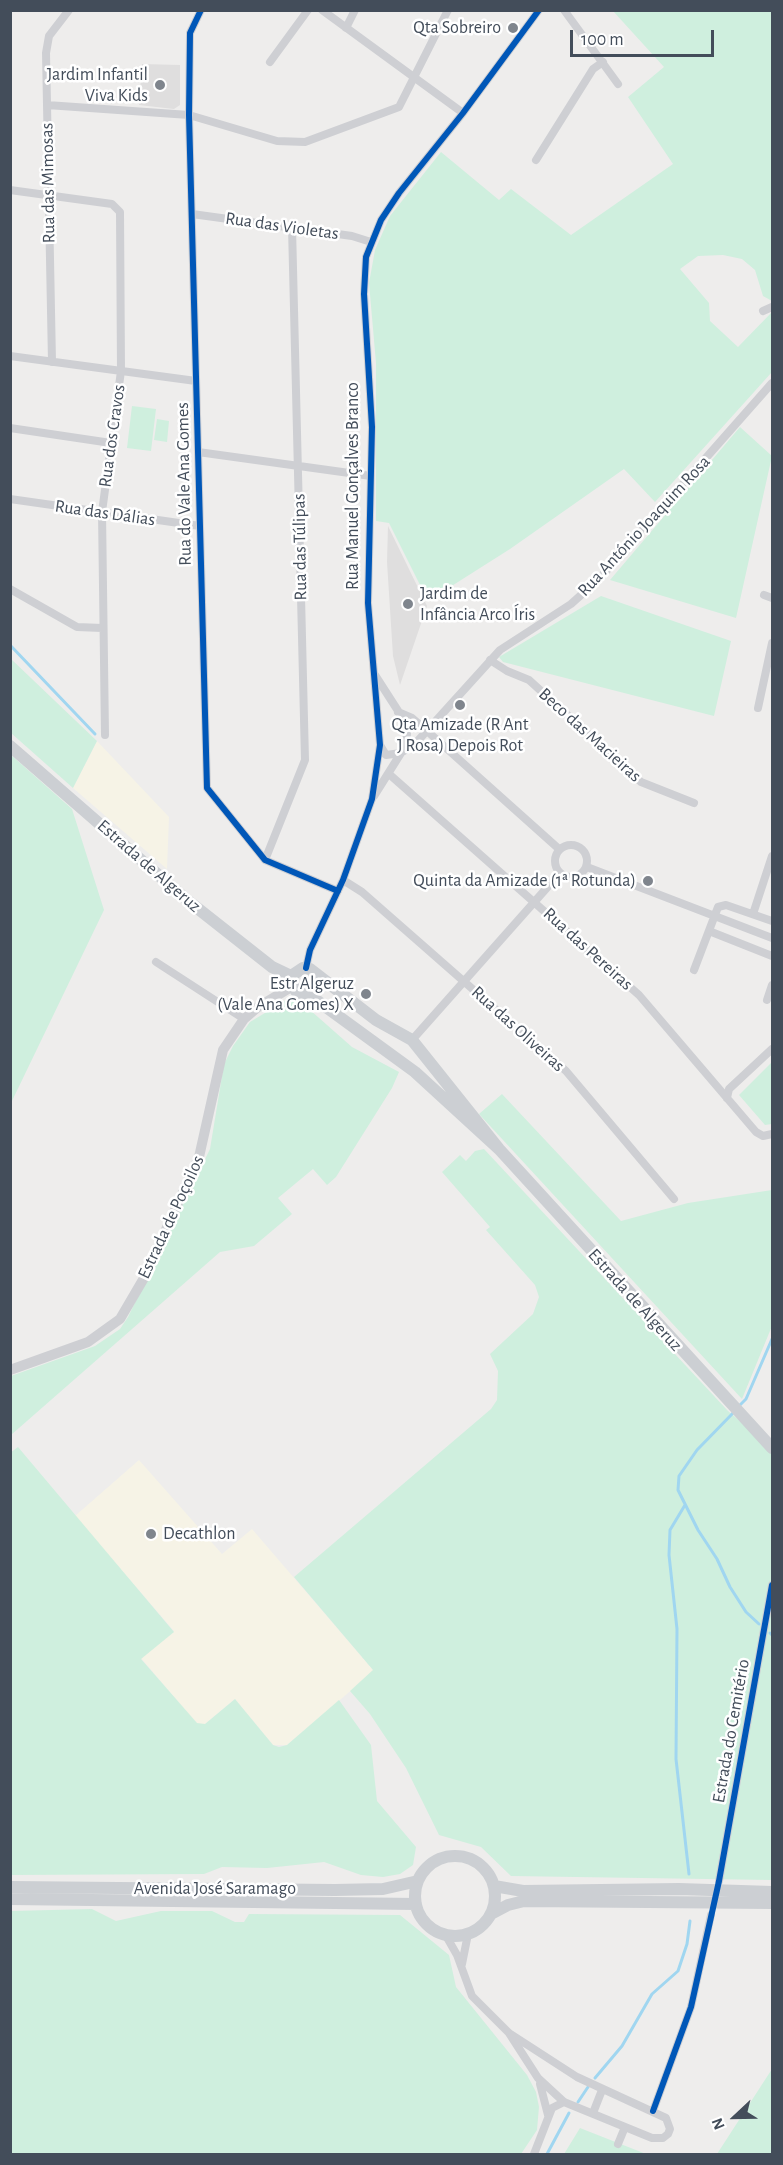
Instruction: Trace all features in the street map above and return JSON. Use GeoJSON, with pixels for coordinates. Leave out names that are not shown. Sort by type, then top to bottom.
{"type":"FeatureCollection","features":[{"type":"Feature","properties":{"kind":"main road","name":"Estrada de Algeruz"},"geometry":{"type":"LineString","coordinates":[[10,746],[187,900],[293,982],[299,993],[307,994],[395,1057],[499,1149]]}},
{"type":"Feature","properties":{"kind":"main road"},"geometry":{"type":"LineString","coordinates":[[293,982],[299,969],[310,970],[318,983],[314,990],[307,994]]}},
{"type":"Feature","properties":{"kind":"main road","name":"Estrada de Algeruz"},"geometry":{"type":"LineString","coordinates":[[310,970],[376,1020],[409,1040],[499,1149],[772,1448]]}},
{"type":"Feature","properties":{"kind":"main road"},"geometry":{"type":"LineString","coordinates":[[409,1040],[415,1052],[410,1059],[395,1057],[394,1042],[409,1040]]}},
{"type":"Feature","properties":{"kind":"main road"},"geometry":{"type":"LineString","coordinates":[[491,1914],[495,1895],[494,1886],[480,1865],[457,1856],[435,1861],[418,1881],[416,1904],[426,1923],[445,1934],[468,1934],[481,1926],[491,1914],[508,1905],[524,1901],[772,1903]]}},
{"type":"Feature","properties":{"kind":"main road","name":"Avenida José Saramago"},"geometry":{"type":"LineString","coordinates":[[10,1887],[335,1890],[383,1889],[418,1881]]}},
{"type":"Feature","properties":{"kind":"main road"},"geometry":{"type":"LineString","coordinates":[[494,1886],[523,1891],[679,1889],[772,1892]]}},
{"type":"Feature","properties":{"kind":"main road","name":"Avenida José Saramago"},"geometry":{"type":"LineString","coordinates":[[10,1899],[416,1904]]}},
{"type":"Feature","properties":{"kind":"street","name":"Rua das Mimosas"},"geometry":{"type":"LineString","coordinates":[[52,362],[47,43],[54,27],[69,10]]}},
{"type":"Feature","properties":{"kind":"street","name":"Rua do Vale Ana Gomes"},"geometry":{"type":"LineString","coordinates":[[201,10],[189,33],[189,115],[207,788],[265,860],[338,891]]}},
{"type":"Feature","properties":{"kind":"street"},"geometry":{"type":"LineString","coordinates":[[270,62],[308,10]]}},
{"type":"Feature","properties":{"kind":"street"},"geometry":{"type":"LineString","coordinates":[[322,10],[463,113]]}},
{"type":"Feature","properties":{"kind":"street"},"geometry":{"type":"LineString","coordinates":[[346,28],[355,10]]}},
{"type":"Feature","properties":{"kind":"street"},"geometry":{"type":"LineString","coordinates":[[47,105],[189,115],[277,141],[305,142],[399,107],[448,10]]}},
{"type":"Feature","properties":{"kind":"street","name":"Rua Manuel Gonçalves Branco"},"geometry":{"type":"LineString","coordinates":[[310,970],[310,950],[343,880],[372,799],[380,745],[368,603],[372,427],[364,275],[371,242],[399,193],[463,113],[539,10]]}},
{"type":"Feature","properties":{"kind":"street"},"geometry":{"type":"LineString","coordinates":[[564,10],[618,84]]}},
{"type":"Feature","properties":{"kind":"street"},"geometry":{"type":"LineString","coordinates":[[536,160],[593,69],[603,62]]}},
{"type":"Feature","properties":{"kind":"street","name":"Rua dos Cravos"},"geometry":{"type":"LineString","coordinates":[[10,190],[112,204],[120,212],[121,371],[102,512],[105,735]]}},
{"type":"Feature","properties":{"kind":"street","name":"Rua das Violetas"},"geometry":{"type":"LineString","coordinates":[[192,213],[352,236],[371,242]]}},
{"type":"Feature","properties":{"kind":"street","name":"Rua das Túlipas"},"geometry":{"type":"LineString","coordinates":[[265,860],[305,760],[292,227]]}},
{"type":"Feature","properties":{"kind":"street"},"geometry":{"type":"LineString","coordinates":[[763,310],[772,307]]}},
{"type":"Feature","properties":{"kind":"street"},"geometry":{"type":"LineString","coordinates":[[10,356],[196,381]]}},
{"type":"Feature","properties":{"kind":"street","name":"Rua António Joaquim Rosa"},"geometry":{"type":"LineString","coordinates":[[401,753],[414,745],[506,645],[571,604],[600,578],[772,383]]}},
{"type":"Feature","properties":{"kind":"street"},"geometry":{"type":"LineString","coordinates":[[10,428],[111,442]]}},
{"type":"Feature","properties":{"kind":"street"},"geometry":{"type":"LineString","coordinates":[[198,452],[371,476]]}},
{"type":"Feature","properties":{"kind":"street","name":"Rua das Dálias"},"geometry":{"type":"LineString","coordinates":[[10,500],[200,526]]}},
{"type":"Feature","properties":{"kind":"street"},"geometry":{"type":"LineString","coordinates":[[10,589],[76,627],[102,628]]}},
{"type":"Feature","properties":{"kind":"street"},"geometry":{"type":"LineString","coordinates":[[758,708],[772,644]]}},
{"type":"Feature","properties":{"kind":"street","name":"Beco das Macieiras"},"geometry":{"type":"LineString","coordinates":[[490,660],[507,671],[529,680],[641,782],[694,803]]}},
{"type":"Feature","properties":{"kind":"street","name":"Rua Manuel Gonçalves Branco"},"geometry":{"type":"LineString","coordinates":[[372,799],[401,753],[407,733],[397,711],[373,672]]}},
{"type":"Feature","properties":{"kind":"street"},"geometry":{"type":"LineString","coordinates":[[379,722],[382,712],[397,711],[412,718],[559,849]]}},
{"type":"Feature","properties":{"kind":"street"},"geometry":{"type":"LineString","coordinates":[[380,745],[386,755],[401,753]]}},
{"type":"Feature","properties":{"kind":"street","name":"Rua das Pereiras"},"geometry":{"type":"LineString","coordinates":[[389,774],[537,902],[656,1012],[756,1132],[763,1136],[772,1134]]}},
{"type":"Feature","properties":{"kind":"street"},"geometry":{"type":"LineString","coordinates":[[571,844],[582,848],[586,854],[587,867],[578,876],[572,877],[560,873],[555,861],[559,849],[571,844]]}},
{"type":"Feature","properties":{"kind":"street"},"geometry":{"type":"LineString","coordinates":[[753,914],[772,856]]}},
{"type":"Feature","properties":{"kind":"street"},"geometry":{"type":"LineString","coordinates":[[587,867],[772,938]]}},
{"type":"Feature","properties":{"kind":"street"},"geometry":{"type":"LineString","coordinates":[[409,1040],[465,982],[560,873]]}},
{"type":"Feature","properties":{"kind":"street","name":"Rua das Oliveiras"},"geometry":{"type":"LineString","coordinates":[[343,880],[362,892],[566,1071],[674,1199]]}},
{"type":"Feature","properties":{"kind":"street"},"geometry":{"type":"LineString","coordinates":[[694,970],[718,907],[722,905],[772,921]]}},
{"type":"Feature","properties":{"kind":"street"},"geometry":{"type":"LineString","coordinates":[[709,931],[772,956]]}},
{"type":"Feature","properties":{"kind":"street"},"geometry":{"type":"LineString","coordinates":[[156,962],[244,1019]]}},
{"type":"Feature","properties":{"kind":"street","name":"Estrada de Poçoilos"},"geometry":{"type":"LineString","coordinates":[[10,1370],[88,1342],[112,1328],[127,1308],[200,1157],[223,1050],[244,1019],[293,982]]}},
{"type":"Feature","properties":{"kind":"street"},"geometry":{"type":"LineString","coordinates":[[767,1000],[772,986]]}},
{"type":"Feature","properties":{"kind":"street"},"geometry":{"type":"LineString","coordinates":[[727,1098],[729,1089],[772,1049]]}},
{"type":"Feature","properties":{"kind":"street","name":"Estrada do Cemitério"},"geometry":{"type":"LineString","coordinates":[[719,1881],[772,1585]]}},
{"type":"Feature","properties":{"kind":"street"},"geometry":{"type":"LineString","coordinates":[[653,2111],[691,2007],[711,1915]]}},
{"type":"Feature","properties":{"kind":"street"},"geometry":{"type":"LineString","coordinates":[[445,1934],[461,1967],[467,1988],[478,2004],[509,2033],[578,2078],[666,2118],[670,2129],[663,2138],[652,2138],[564,2102],[538,2078]]}},
{"type":"Feature","properties":{"kind":"street"},"geometry":{"type":"LineString","coordinates":[[461,1967],[468,1934]]}},
{"type":"Feature","properties":{"kind":"street"},"geometry":{"type":"LineString","coordinates":[[509,2033],[538,2078],[546,2096],[548,2116],[543,2137],[534,2154]]}},
{"type":"Feature","properties":{"kind":"street"},"geometry":{"type":"LineString","coordinates":[[593,2113],[602,2090]]}},
{"type":"Feature","properties":{"kind":"street"},"geometry":{"type":"LineString","coordinates":[[548,2116],[556,2104],[564,2102]]}},
{"type":"Feature","properties":{"kind":"street"},"geometry":{"type":"LineString","coordinates":[[618,2144],[625,2127]]}},
{"type":"Feature","properties":{"kind":"shaded area","name":"Jardim Infantil Viva Kids"},"geometry":{"type":"Polygon","coordinates":[[[142,64],[180,65],[180,105],[174,109],[139,105],[142,64]]]}},
{"type":"Feature","properties":{"kind":"shaded area","name":"Jardim de Infância Arco Íris"},"geometry":{"type":"Polygon","coordinates":[[[388,526],[427,606],[400,685],[393,656],[387,562],[388,526]]]}},
{"type":"Feature","properties":{"kind":"shaded area"},"geometry":{"type":"Polygon","coordinates":[[[97,741],[169,817],[167,869],[73,788],[97,741]]]}},
{"type":"Feature","properties":{"kind":"shaded area"},"geometry":{"type":"Polygon","coordinates":[[[139,1460],[222,1554],[252,1529],[374,1671],[287,1745],[273,1745],[235,1699],[205,1724],[197,1724],[141,1658],[174,1631],[75,1516],[139,1460]]]}},
{"type":"Feature","properties":{"kind":"green space"},"geometry":{"type":"Polygon","coordinates":[[[613,11],[772,11],[772,301],[763,296],[755,270],[742,259],[723,255],[698,256],[680,269],[709,303],[710,321],[738,347],[772,312],[772,372],[655,502],[624,469],[510,549],[428,601],[389,523],[376,521],[376,363],[369,283],[375,250],[390,216],[441,152],[499,200],[511,189],[571,235],[673,164],[628,97],[664,67],[613,11]]]}},
{"type":"Feature","properties":{"kind":"green space"},"geometry":{"type":"Polygon","coordinates":[[[132,406],[156,409],[151,451],[127,448],[132,406]]]}},
{"type":"Feature","properties":{"kind":"green space"},"geometry":{"type":"Polygon","coordinates":[[[157,419],[169,421],[167,442],[154,440],[157,419]]]}},
{"type":"Feature","properties":{"kind":"green space"},"geometry":{"type":"Polygon","coordinates":[[[740,427],[772,456],[736,618],[610,580],[740,427]]]}},
{"type":"Feature","properties":{"kind":"green space"},"geometry":{"type":"Polygon","coordinates":[[[601,596],[731,641],[714,716],[503,662],[499,657],[601,596]]]}},
{"type":"Feature","properties":{"kind":"green space"},"geometry":{"type":"Polygon","coordinates":[[[10,658],[97,741],[73,788],[11,733],[10,658]]]}},
{"type":"Feature","properties":{"kind":"green space"},"geometry":{"type":"Polygon","coordinates":[[[11,755],[72,809],[104,910],[11,1103],[11,755]]]}},
{"type":"Feature","properties":{"kind":"green space"},"geometry":{"type":"Polygon","coordinates":[[[288,999],[310,1010],[352,1047],[399,1072],[392,1088],[336,1177],[327,1185],[313,1169],[278,1198],[292,1214],[254,1246],[220,1252],[11,1435],[11,1376],[95,1346],[120,1329],[128,1317],[210,1149],[224,1064],[233,1046],[250,1022],[288,999]]]}},
{"type":"Feature","properties":{"kind":"green space"},"geometry":{"type":"Polygon","coordinates":[[[772,1062],[772,1124],[765,1125],[739,1095],[772,1062]]]}},
{"type":"Feature","properties":{"kind":"green space"},"geometry":{"type":"Polygon","coordinates":[[[502,1094],[621,1221],[688,1203],[772,1190],[772,1326],[742,1399],[479,1114],[502,1094]]]}},
{"type":"Feature","properties":{"kind":"green space"},"geometry":{"type":"Polygon","coordinates":[[[484,1149],[728,1411],[772,1448],[772,1880],[511,1876],[481,1847],[439,1835],[406,1768],[370,1714],[350,1691],[373,1670],[294,1577],[491,1409],[497,1400],[498,1371],[490,1354],[533,1314],[539,1297],[535,1285],[486,1230],[490,1227],[442,1172],[460,1155],[466,1161],[475,1151],[484,1149]]]}},
{"type":"Feature","properties":{"kind":"green space"},"geometry":{"type":"Polygon","coordinates":[[[18,1447],[174,1632],[141,1659],[197,1723],[205,1724],[235,1699],[273,1745],[279,1747],[287,1745],[339,1700],[371,1745],[377,1801],[416,1847],[413,1865],[400,1874],[383,1877],[361,1875],[324,1862],[267,1868],[222,1867],[204,1874],[11,1875],[10,1453],[18,1447]]]}},
{"type":"Feature","properties":{"kind":"green space"},"geometry":{"type":"Polygon","coordinates":[[[92,1909],[116,1921],[161,1911],[212,1911],[235,1922],[244,1922],[249,1914],[400,1915],[449,1955],[456,1987],[527,2075],[536,2092],[539,2107],[537,2130],[521,2154],[11,2154],[11,1911],[92,1909]]]}},
{"type":"Feature","properties":{"kind":"green space"},"geometry":{"type":"Polygon","coordinates":[[[772,2069],[772,2154],[717,2154],[772,2069]]]}},
{"type":"Feature","properties":{"kind":"green space"},"geometry":{"type":"Polygon","coordinates":[[[580,2128],[585,2130],[646,2154],[564,2154],[580,2128]]]}},
{"type":"Feature","properties":{"kind":"waterway"},"geometry":{"type":"LineString","coordinates":[[10,645],[95,734]]}},
{"type":"Feature","properties":{"kind":"waterway"},"geometry":{"type":"LineString","coordinates":[[738,1407],[746,1399],[772,1339]]}},
{"type":"Feature","properties":{"kind":"waterway"},"geometry":{"type":"LineString","coordinates":[[734,1412],[697,1450],[679,1476],[678,1490],[730,1587],[746,1612],[759,1624]]}},
{"type":"Feature","properties":{"kind":"waterway"},"geometry":{"type":"LineString","coordinates":[[685,1505],[670,1530],[669,1555],[677,1629],[676,1759],[689,1874]]}},
{"type":"Feature","properties":{"kind":"waterway"},"geometry":{"type":"LineString","coordinates":[[595,2078],[622,2046],[652,1994],[678,1971],[687,1944],[690,1921]]}},
{"type":"Feature","properties":{"kind":"waterway"},"geometry":{"type":"LineString","coordinates":[[578,2102],[588,2087]]}},
{"type":"Feature","properties":{"kind":"waterway"},"geometry":{"type":"LineString","coordinates":[[547,2154],[569,2113]]}},
{"type":"Feature","properties":{"kind":"cycle path"},"geometry":{"type":"LineString","coordinates":[[201,10],[190,33],[189,115],[207,788],[265,860],[338,891]]}},
{"type":"Feature","properties":{"kind":"cycle path"},"geometry":{"type":"LineString","coordinates":[[306,968],[310,950],[343,880],[372,799],[380,745],[368,603],[372,427],[364,294],[366,257],[381,220],[399,193],[463,113],[539,10]]}},
{"type":"Feature","properties":{"kind":"cycle path"},"geometry":{"type":"LineString","coordinates":[[653,2111],[691,2007],[719,1881],[772,1585]]}},
{"type":"Feature","properties":{"kind":"place","name":"Qta Sobreiro"},"geometry":{"type":"Point","coordinates":[513,28]}},
{"type":"Feature","properties":{"kind":"place","name":"Jardim Infantil Viva Kids"},"geometry":{"type":"Point","coordinates":[160,85]}},
{"type":"Feature","properties":{"kind":"place","name":"Jardim de Infância Arco Íris"},"geometry":{"type":"Point","coordinates":[408,604]}},
{"type":"Feature","properties":{"kind":"place","name":"Qta Amizade (R Ant J Rosa) Depois Rot"},"geometry":{"type":"Point","coordinates":[460,705]}},
{"type":"Feature","properties":{"kind":"place","name":"Quinta da Amizade (1ª Rotunda)"},"geometry":{"type":"Point","coordinates":[648,881]}},
{"type":"Feature","properties":{"kind":"place","name":"Estr Algeruz (Vale Ana Gomes) X"},"geometry":{"type":"Point","coordinates":[366,994]}},
{"type":"Feature","properties":{"kind":"place","name":"Decathlon"},"geometry":{"type":"Point","coordinates":[151,1534]}}]}
